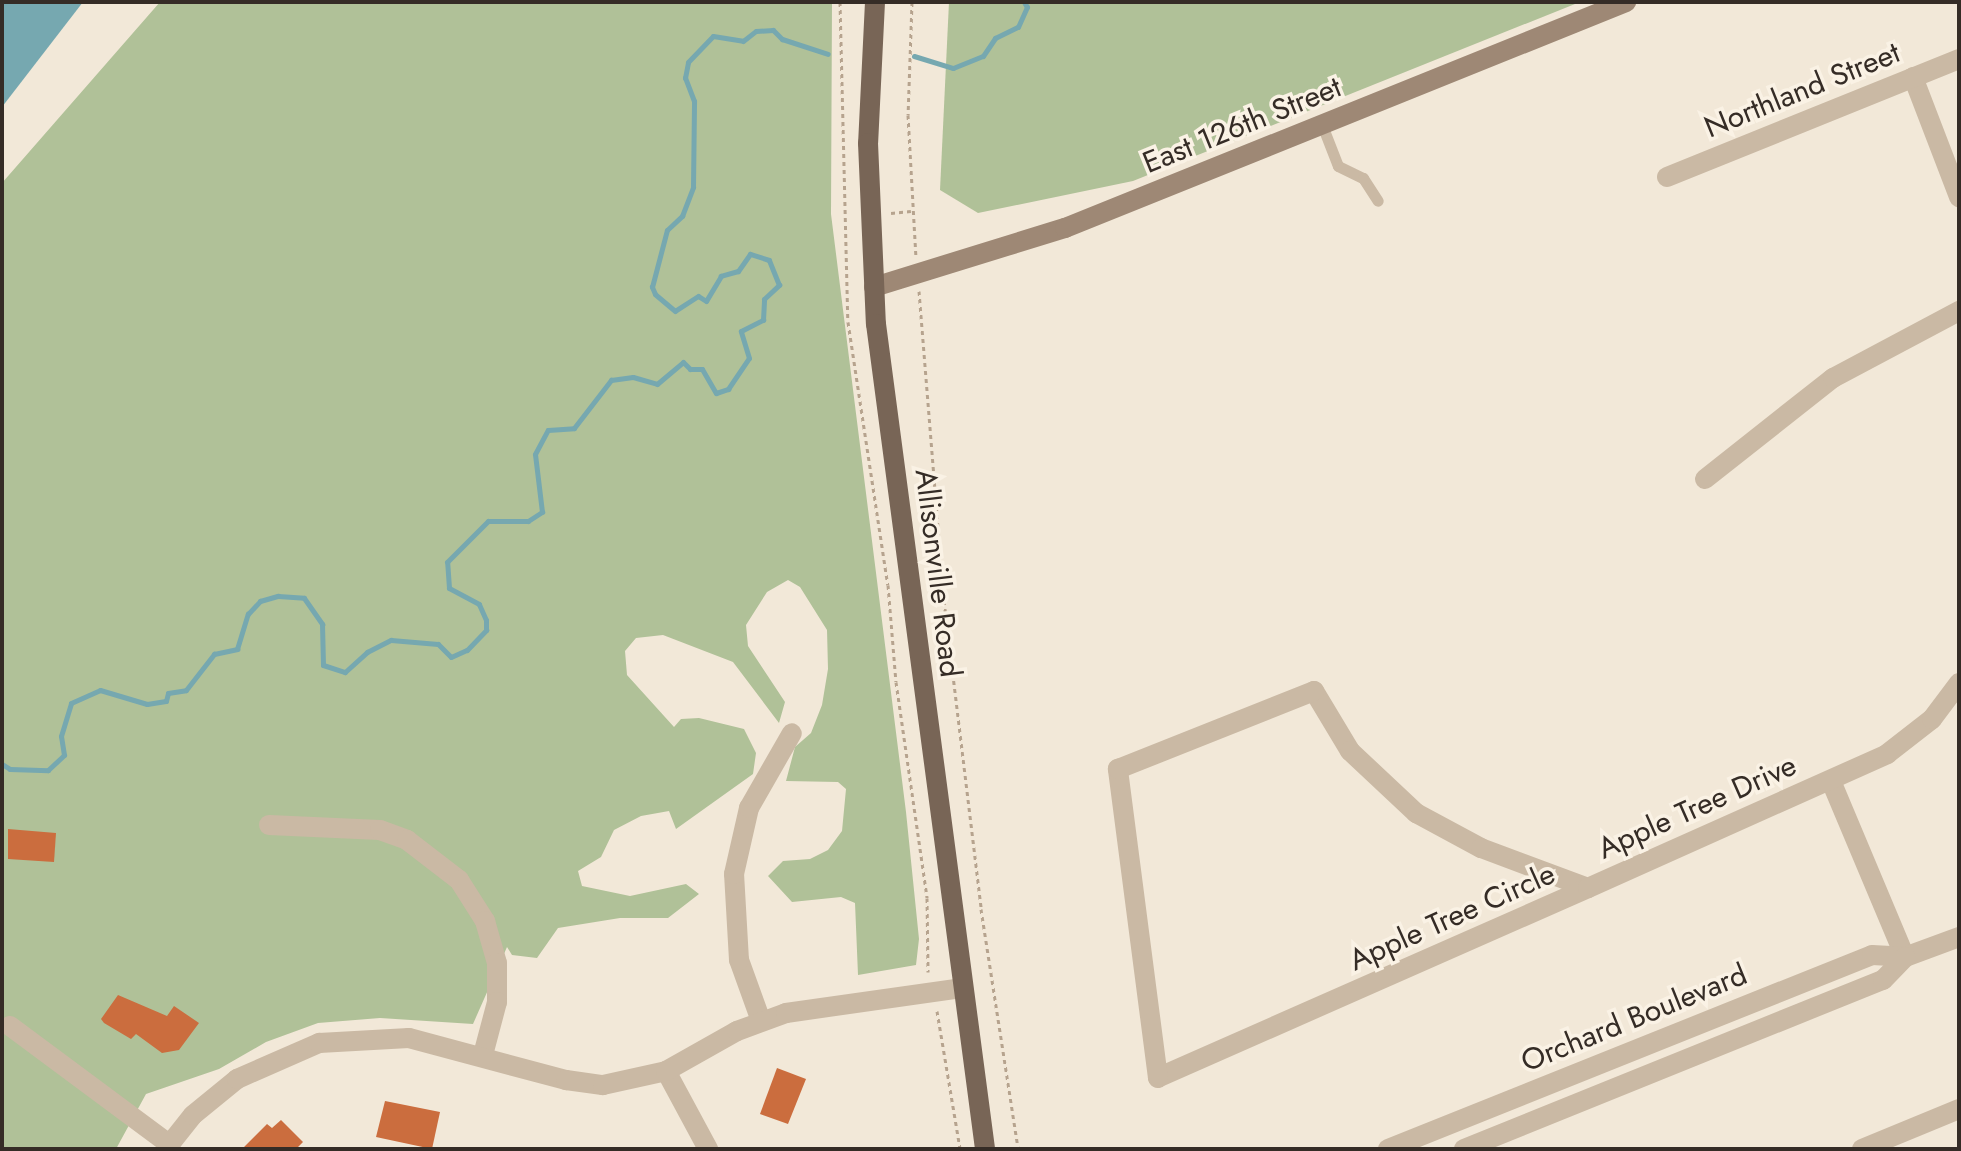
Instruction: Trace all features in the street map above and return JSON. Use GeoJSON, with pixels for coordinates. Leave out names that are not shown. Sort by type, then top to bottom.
{"type":"FeatureCollection","features":[{"type":"Feature","properties":{"kind":"main road","name":"Allisonville Road"},"geometry":{"type":"LineString","coordinates":[[875,2],[868,143],[874,287],[961,988],[985,1149]]}},
{"type":"Feature","properties":{"kind":"main road","name":"East 126th Street"},"geometry":{"type":"LineString","coordinates":[[874,287],[1065,228],[1626,2]]}},
{"type":"Feature","properties":{"kind":"street","name":"Northland Street"},"geometry":{"type":"LineString","coordinates":[[1667,177],[1959,59]]}},
{"type":"Feature","properties":{"kind":"street"},"geometry":{"type":"LineString","coordinates":[[1913,77],[1959,197]]}},
{"type":"Feature","properties":{"kind":"street"},"geometry":{"type":"LineString","coordinates":[[1705,479],[1833,378],[1959,311]]}},
{"type":"Feature","properties":{"kind":"street","name":"Apple Tree Drive"},"geometry":{"type":"LineString","coordinates":[[1588,888],[1831,781],[1900,747],[1932,719],[1959,683]]}},
{"type":"Feature","properties":{"kind":"street","name":"Apple Tree Circle"},"geometry":{"type":"LineString","coordinates":[[1314,691],[1350,751],[1416,813],[1481,848],[1588,888],[1158,1078],[1118,769],[1314,691]]}},
{"type":"Feature","properties":{"kind":"street"},"geometry":{"type":"LineString","coordinates":[[761,1021],[739,960],[734,874],[749,808],[792,733]]}},
{"type":"Feature","properties":{"kind":"street","name":"Apple Tree Drive"},"geometry":{"type":"LineString","coordinates":[[1831,781],[1905,957]]}},
{"type":"Feature","properties":{"kind":"street"},"geometry":{"type":"LineString","coordinates":[[269,825],[380,830],[407,840],[459,880],[485,921],[497,963],[497,1002],[483,1055]]}},
{"type":"Feature","properties":{"kind":"street","name":"Orchard Boulevard"},"geometry":{"type":"LineString","coordinates":[[1388,1149],[1872,955],[1905,957],[1959,937]]}},
{"type":"Feature","properties":{"kind":"street","name":"Orchard Boulevard"},"geometry":{"type":"LineString","coordinates":[[1464,1149],[1883,980],[1905,957]]}},
{"type":"Feature","properties":{"kind":"street"},"geometry":{"type":"LineString","coordinates":[[10,1026],[167,1146],[237,1079],[319,1043],[409,1038],[483,1055],[553,1077],[603,1085],[666,1071],[761,1021],[806,1008],[961,988]]}},
{"type":"Feature","properties":{"kind":"street"},"geometry":{"type":"LineString","coordinates":[[666,1071],[708,1149]]}},
{"type":"Feature","properties":{"kind":"street"},"geometry":{"type":"LineString","coordinates":[[1868,1148],[1959,1109]]}},
{"type":"Feature","properties":{"kind":"lane"},"geometry":{"type":"LineString","coordinates":[[1322,125],[1338,166],[1363,178],[1378,201]]}},
{"type":"Feature","properties":{"kind":"path"},"geometry":{"type":"LineString","coordinates":[[840,2],[848,322],[888,585],[896,682],[927,898],[928,976],[960,1149]]}},
{"type":"Feature","properties":{"kind":"path"},"geometry":{"type":"LineString","coordinates":[[911,211],[912,2]]}},
{"type":"Feature","properties":{"kind":"path"},"geometry":{"type":"LineString","coordinates":[[920,324],[968,812],[1018,1149]]}},
{"type":"Feature","properties":{"kind":"green space"},"geometry":{"type":"Polygon","coordinates":[[[160,2],[832,2],[831,214],[906,812],[919,939],[916,965],[858,975],[855,903],[841,897],[792,902],[768,876],[783,861],[810,859],[828,850],[842,831],[846,789],[838,782],[786,781],[795,747],[811,733],[822,705],[828,669],[827,630],[800,587],[788,580],[767,592],[746,625],[748,646],[785,702],[779,723],[733,662],[663,635],[636,638],[625,651],[627,675],[674,727],[681,719],[699,718],[744,729],[756,753],[753,774],[676,829],[669,811],[641,816],[614,830],[601,857],[578,871],[582,886],[630,896],[686,884],[699,894],[668,918],[620,918],[558,928],[537,958],[512,955],[507,947],[473,1024],[380,1018],[318,1023],[266,1042],[219,1069],[146,1094],[116,1149],[2,1149],[2,183],[160,2]]]}},
{"type":"Feature","properties":{"kind":"green space"},"geometry":{"type":"Polygon","coordinates":[[[949,2],[1580,2],[1133,181],[978,213],[940,190],[949,2]]]}},
{"type":"Feature","properties":{"kind":"water"},"geometry":{"type":"Polygon","coordinates":[[[2,2],[83,2],[2,107],[2,2]]]}},
{"type":"Feature","properties":{"kind":"building"},"geometry":{"type":"Polygon","coordinates":[[[8,829],[56,833],[54,862],[8,859],[8,829]]]}},
{"type":"Feature","properties":{"kind":"building"},"geometry":{"type":"Polygon","coordinates":[[[118,995],[167,1016],[174,1006],[199,1023],[179,1050],[162,1053],[136,1034],[131,1039],[104,1023],[101,1019],[118,995]]]}},
{"type":"Feature","properties":{"kind":"building"},"geometry":{"type":"Polygon","coordinates":[[[777,1068],[806,1079],[788,1124],[760,1114],[777,1068]]]}},
{"type":"Feature","properties":{"kind":"building"},"geometry":{"type":"Polygon","coordinates":[[[385,1101],[440,1112],[432,1149],[376,1137],[385,1101]]]}},
{"type":"Feature","properties":{"kind":"building"},"geometry":{"type":"Polygon","coordinates":[[[281,1120],[303,1142],[296,1149],[242,1149],[267,1124],[272,1128],[281,1120]]]}},
{"type":"Feature","properties":{"kind":"waterway"},"geometry":{"type":"LineString","coordinates":[[914,56],[953,68],[983,56],[995,38],[1018,27],[1027,7],[1024,2]]}},
{"type":"Feature","properties":{"kind":"waterway"},"geometry":{"type":"LineString","coordinates":[[2,764],[10,769],[48,770],[64,755],[61,736],[71,703],[100,690],[147,704],[166,701],[168,693],[186,690],[214,654],[237,649],[248,614],[260,601],[278,596],[304,598],[322,624],[323,665],[345,672],[367,652],[391,640],[438,644],[451,657],[467,650],[486,630],[486,620],[479,604],[449,588],[447,562],[488,521],[528,521],[542,512],[535,454],[548,430],[574,428],[611,380],[633,377],[657,384],[683,362],[690,369],[702,369],[716,393],[728,389],[749,358],[741,331],[763,320],[764,299],[779,285],[769,260],[750,254],[738,271],[721,276],[706,301],[698,296],[675,311],[655,294],[652,287],[667,230],[682,216],[693,187],[694,101],[685,78],[688,62],[713,36],[743,41],[756,31],[773,30],[782,39],[828,54]]}}]}
